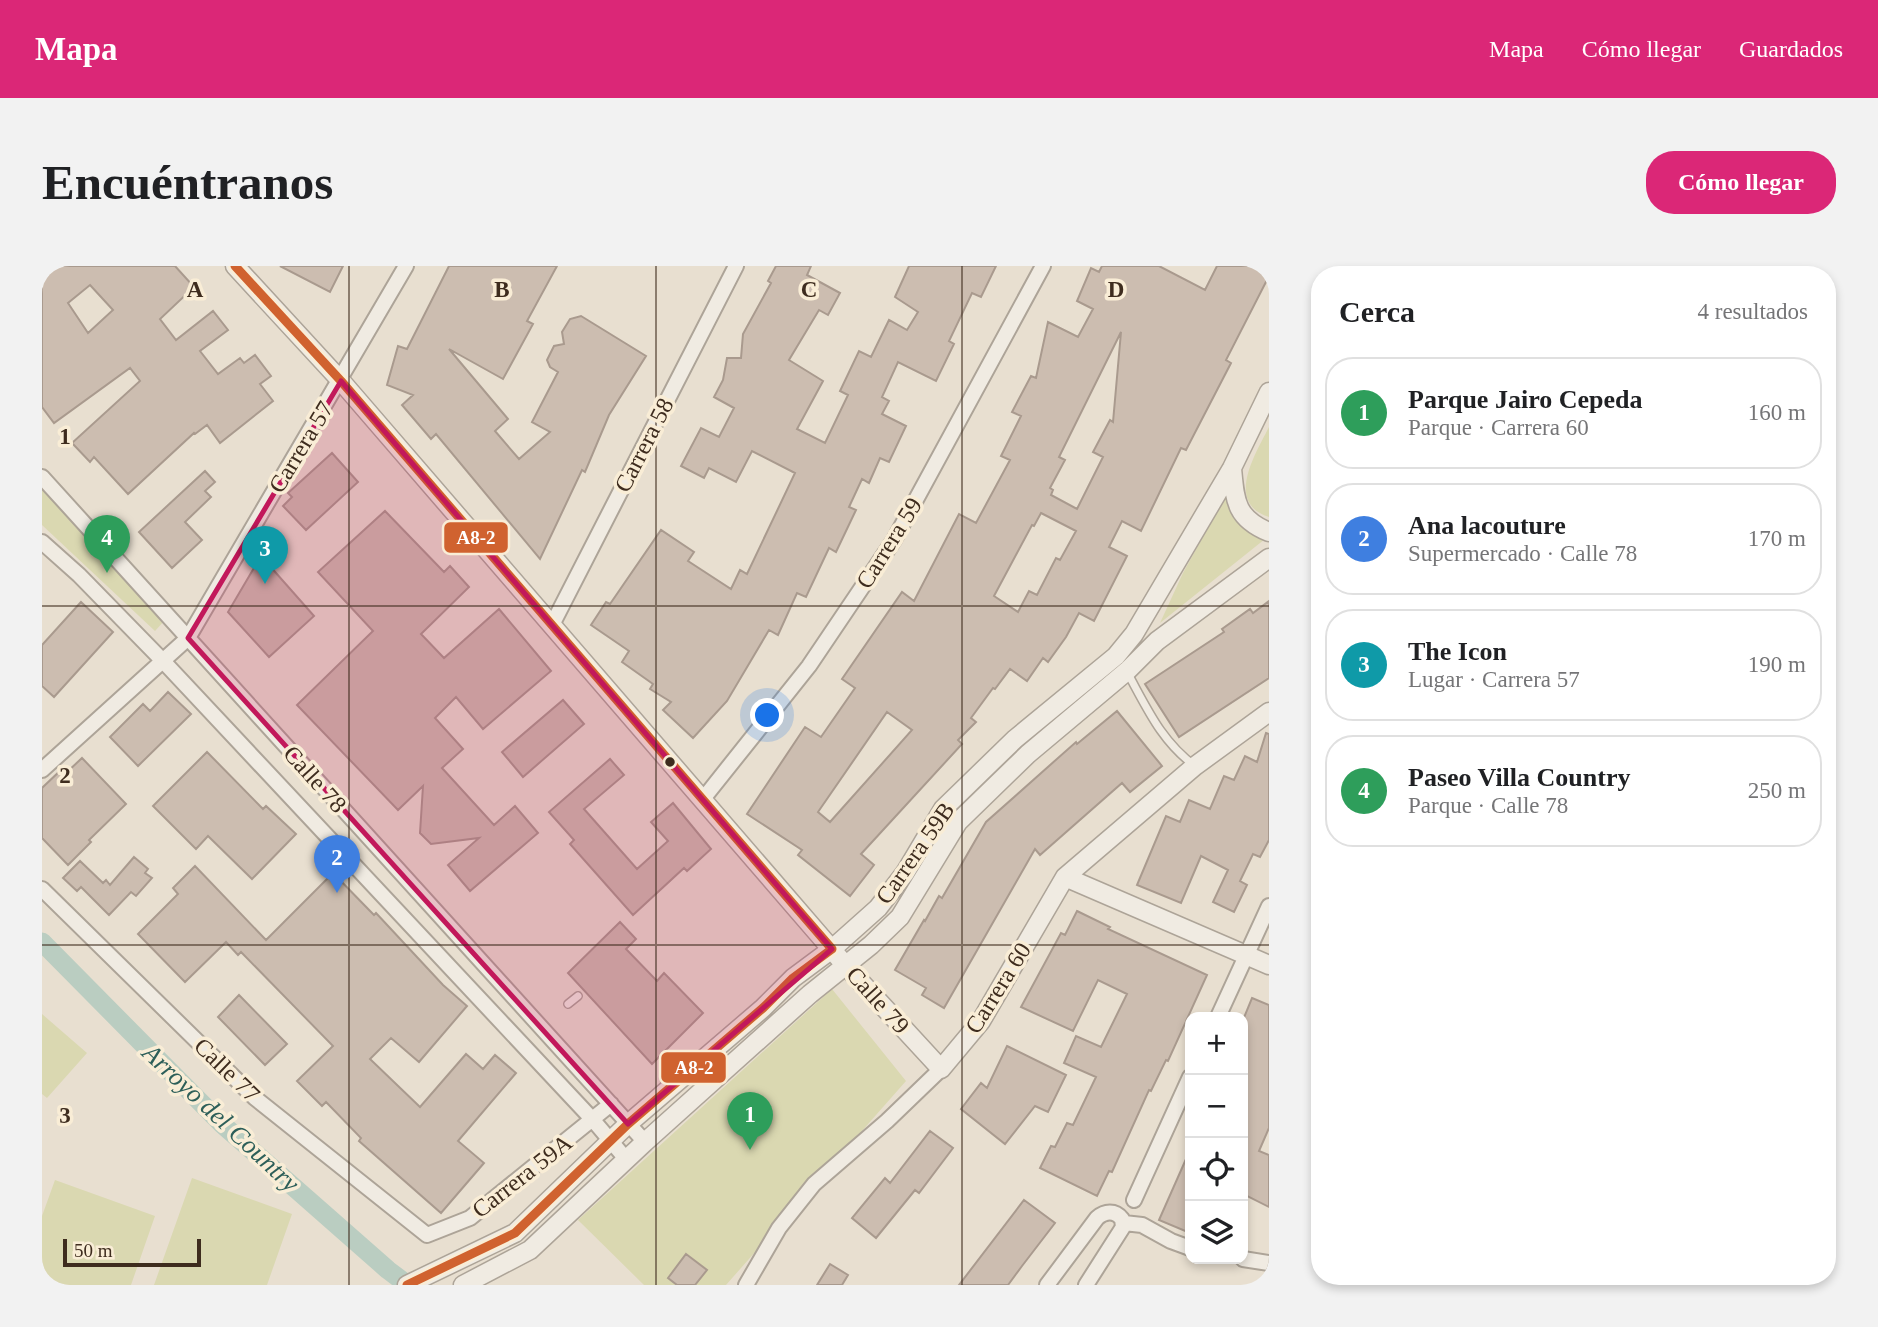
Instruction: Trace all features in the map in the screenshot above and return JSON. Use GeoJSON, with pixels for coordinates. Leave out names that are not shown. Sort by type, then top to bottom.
{"type":"FeatureCollection","features":[{"type":"Feature","properties":{"kind":"street","name":"Calle 79"},"geometry":{"type":"LineString","coordinates":[[235,266],[341,381],[846,966],[940,1069]]}},
{"type":"Feature","properties":{"kind":"street","name":"Carrera 57"},"geometry":{"type":"LineString","coordinates":[[42,770],[188,638],[406,266]]}},
{"type":"Feature","properties":{"kind":"street","name":"Carrera 58"},"geometry":{"type":"LineString","coordinates":[[552,625],[736,266]]}},
{"type":"Feature","properties":{"kind":"street","name":"Carrera 59"},"geometry":{"type":"LineString","coordinates":[[704,799],[809,666],[894,541],[1044,266]]}},
{"type":"Feature","properties":{"kind":"street","name":"Carrera 59B"},"geometry":{"type":"LineString","coordinates":[[407,1285],[515,1233],[628,1124],[764,1008],[793,978],[832,949],[878,908],[905,873],[943,809],[1015,739],[1116,656],[1134,634],[1232,468],[1269,392]]}},
{"type":"Feature","properties":{"kind":"street"},"geometry":{"type":"LineString","coordinates":[[1232,468],[1236,503],[1253,525],[1269,531]]}},
{"type":"Feature","properties":{"kind":"street","name":"Calle 78"},"geometry":{"type":"LineString","coordinates":[[42,477],[645,1142]]}},
{"type":"Feature","properties":{"kind":"street","name":"Calle 78"},"geometry":{"type":"LineString","coordinates":[[42,542],[79,575],[163,661],[593,1120],[626,1159]]}},
{"type":"Feature","properties":{"kind":"street","name":"Carrera 59B"},"geometry":{"type":"LineString","coordinates":[[463,1285],[530,1250],[626,1159],[810,994],[846,966],[900,917],[958,822],[1028,754],[1127,671],[1157,641],[1269,558]]}},
{"type":"Feature","properties":{"kind":"street","name":"Carrera 60"},"geometry":{"type":"LineString","coordinates":[[746,1285],[779,1228],[814,1184],[887,1121],[940,1069],[981,1021],[1065,877],[1195,766],[1269,712]]}},
{"type":"Feature","properties":{"kind":"street"},"geometry":{"type":"LineString","coordinates":[[1015,739],[1028,754]]}},
{"type":"Feature","properties":{"kind":"street"},"geometry":{"type":"LineString","coordinates":[[1065,877],[1269,965]]}},
{"type":"Feature","properties":{"kind":"street","name":"Calle 77"},"geometry":{"type":"LineString","coordinates":[[42,889],[255,1098],[427,1235]]}},
{"type":"Feature","properties":{"kind":"street"},"geometry":{"type":"LineString","coordinates":[[1220,1012],[1269,906]]}},
{"type":"Feature","properties":{"kind":"street"},"geometry":{"type":"LineString","coordinates":[[1134,1200],[1185,1088]]}},
{"type":"Feature","properties":{"kind":"street","name":"Carrera 59A"},"geometry":{"type":"LineString","coordinates":[[427,1235],[470,1218],[611,1104]]}},
{"type":"Feature","properties":{"kind":"street"},"geometry":{"type":"LineString","coordinates":[[1047,1285],[1101,1214],[1115,1213],[1124,1223]]}},
{"type":"Feature","properties":{"kind":"street"},"geometry":{"type":"LineString","coordinates":[[1124,1223],[1142,1225],[1185,1246]]}},
{"type":"Feature","properties":{"kind":"street"},"geometry":{"type":"LineString","coordinates":[[1086,1285],[1121,1232],[1124,1223]]}},
{"type":"Feature","properties":{"kind":"street"},"geometry":{"type":"LineString","coordinates":[[1248,1260],[1269,1263]]}},
{"type":"Feature","properties":{"kind":"lane"},"geometry":{"type":"LineString","coordinates":[[1127,671],[1175,751],[1195,766]]}},
{"type":"Feature","properties":{"kind":"lane"},"geometry":{"type":"LineString","coordinates":[[568,1004],[578,996]]}},
{"type":"Feature","properties":{"kind":"highlighted area"},"geometry":{"type":"Polygon","coordinates":[[[341,381],[832,949],[628,1124],[188,638],[341,381]]]}},
{"type":"Feature","properties":{"kind":"shaded area"},"geometry":{"type":"Polygon","coordinates":[[[1269,427],[1269,517],[1256,510],[1248,501],[1246,489],[1251,463],[1269,427]]]}},
{"type":"Feature","properties":{"kind":"shaded area"},"geometry":{"type":"Polygon","coordinates":[[[42,487],[165,620],[155,631],[42,525],[42,487]]]}},
{"type":"Feature","properties":{"kind":"shaded area"},"geometry":{"type":"Polygon","coordinates":[[[1227,493],[1240,525],[1265,539],[1160,623],[1183,573],[1227,493]]]}},
{"type":"Feature","properties":{"kind":"shaded area"},"geometry":{"type":"Polygon","coordinates":[[[832,989],[906,1081],[726,1285],[644,1285],[578,1220],[832,989]]]}},
{"type":"Feature","properties":{"kind":"shaded area"},"geometry":{"type":"Polygon","coordinates":[[[42,1014],[87,1053],[47,1098],[42,1094],[42,1014]]]}},
{"type":"Feature","properties":{"kind":"shaded area"},"geometry":{"type":"Polygon","coordinates":[[[192,1178],[292,1214],[267,1285],[154,1285],[192,1178]]]}},
{"type":"Feature","properties":{"kind":"shaded area"},"geometry":{"type":"Polygon","coordinates":[[[55,1180],[155,1216],[131,1285],[42,1285],[42,1216],[55,1180]]]}},
{"type":"Feature","properties":{"kind":"building"},"geometry":{"type":"Polygon","coordinates":[[[42,266],[175,266],[194,287],[160,319],[176,340],[213,311],[228,330],[200,351],[218,374],[240,358],[244,363],[255,355],[271,376],[260,384],[273,401],[220,443],[207,425],[194,433],[128,494],[94,457],[90,462],[72,443],[140,381],[130,368],[54,423],[42,407],[42,266]],[[90,285],[68,303],[88,333],[113,310],[90,285]]]}},
{"type":"Feature","properties":{"kind":"building"},"geometry":{"type":"Polygon","coordinates":[[[280,266],[343,266],[330,292],[280,266]]]}},
{"type":"Feature","properties":{"kind":"building"},"geometry":{"type":"Polygon","coordinates":[[[449,266],[557,266],[527,321],[533,324],[503,379],[449,349],[508,419],[495,431],[519,459],[550,432],[532,422],[558,372],[550,367],[547,360],[554,346],[564,344],[562,332],[570,319],[581,316],[646,356],[609,415],[585,472],[582,470],[540,559],[436,434],[431,439],[402,405],[413,395],[387,385],[398,346],[407,349],[449,266]]]}},
{"type":"Feature","properties":{"kind":"building"},"geometry":{"type":"Polygon","coordinates":[[[776,266],[811,266],[807,275],[840,293],[828,315],[819,310],[789,360],[823,381],[797,429],[825,443],[848,395],[840,391],[859,351],[871,357],[889,320],[907,330],[918,312],[895,297],[909,266],[996,266],[981,297],[972,293],[949,341],[954,344],[936,381],[898,362],[882,397],[889,401],[882,414],[906,426],[889,462],[880,458],[869,483],[862,479],[849,507],[856,510],[836,552],[829,548],[806,597],[797,593],[778,635],[769,630],[727,701],[693,738],[663,710],[671,702],[650,689],[653,684],[622,662],[629,651],[591,625],[606,602],[610,604],[661,530],[694,552],[688,561],[731,589],[740,570],[747,574],[795,473],[752,451],[736,482],[709,468],[704,478],[681,466],[701,428],[719,437],[734,408],[714,397],[723,380],[727,358],[741,358],[743,334],[771,283],[768,281],[776,266]]]}},
{"type":"Feature","properties":{"kind":"building"},"geometry":{"type":"Polygon","coordinates":[[[1102,266],[1159,266],[1205,290],[1217,266],[1269,266],[1269,276],[1226,360],[1231,363],[1186,450],[1181,448],[1141,531],[1122,521],[1109,547],[1127,556],[1094,621],[1079,613],[1048,662],[1043,658],[1027,681],[1010,669],[995,689],[993,688],[971,718],[976,722],[958,740],[962,744],[861,854],[874,865],[850,896],[798,855],[802,850],[747,814],[805,727],[821,737],[855,688],[842,679],[902,592],[914,601],[959,514],[976,523],[1010,460],[1001,456],[1021,416],[1012,412],[1031,376],[1036,378],[1048,322],[1078,337],[1093,309],[1077,301],[1091,268],[1099,272],[1102,266]],[[1121,332],[1059,457],[1065,460],[1050,488],[1053,490],[1051,495],[1077,509],[1103,457],[1093,452],[1110,420],[1113,422],[1121,332]],[[1041,513],[1034,526],[1032,525],[994,596],[1018,612],[1029,591],[1037,595],[1056,558],[1060,560],[1076,531],[1041,513]],[[887,712],[818,812],[830,822],[912,730],[887,712]]]}},
{"type":"Feature","properties":{"kind":"building"},"geometry":{"type":"Polygon","coordinates":[[[332,453],[358,482],[306,530],[283,506],[292,497],[288,493],[332,453]]]}},
{"type":"Feature","properties":{"kind":"building"},"geometry":{"type":"Polygon","coordinates":[[[205,471],[215,482],[205,491],[211,497],[185,522],[202,540],[172,568],[139,532],[205,471]]]}},
{"type":"Feature","properties":{"kind":"building"},"geometry":{"type":"Polygon","coordinates":[[[385,511],[444,572],[450,566],[469,587],[421,634],[444,658],[499,609],[551,671],[483,729],[456,697],[435,718],[463,749],[442,768],[494,825],[515,806],[538,833],[470,891],[448,865],[479,838],[431,844],[420,833],[423,786],[398,810],[297,705],[373,631],[318,572],[385,511]]]}},
{"type":"Feature","properties":{"kind":"building"},"geometry":{"type":"Polygon","coordinates":[[[261,556],[314,616],[269,657],[228,612],[261,556]]]}},
{"type":"Feature","properties":{"kind":"building"},"geometry":{"type":"Polygon","coordinates":[[[1269,601],[1269,678],[1179,737],[1145,684],[1224,632],[1222,629],[1250,609],[1253,613],[1269,601]]]}},
{"type":"Feature","properties":{"kind":"building"},"geometry":{"type":"Polygon","coordinates":[[[81,602],[113,632],[54,697],[42,686],[42,645],[81,602]]]}},
{"type":"Feature","properties":{"kind":"building"},"geometry":{"type":"Polygon","coordinates":[[[168,692],[191,714],[138,766],[110,737],[143,704],[150,711],[168,692]]]}},
{"type":"Feature","properties":{"kind":"building"},"geometry":{"type":"Polygon","coordinates":[[[563,700],[584,724],[523,777],[502,752],[563,700]]]}},
{"type":"Feature","properties":{"kind":"building"},"geometry":{"type":"Polygon","coordinates":[[[1117,711],[1162,766],[1130,792],[1122,783],[1040,855],[1035,849],[944,1008],[922,995],[926,988],[895,970],[939,896],[942,898],[986,822],[1076,742],[1077,744],[1117,711]]]}},
{"type":"Feature","properties":{"kind":"building"},"geometry":{"type":"Polygon","coordinates":[[[1266,733],[1269,734],[1269,840],[1260,857],[1253,854],[1240,881],[1247,885],[1234,912],[1213,902],[1228,870],[1201,856],[1181,903],[1137,885],[1166,816],[1180,822],[1189,800],[1210,809],[1224,776],[1234,780],[1245,756],[1257,762],[1266,733]]]}},
{"type":"Feature","properties":{"kind":"building"},"geometry":{"type":"Polygon","coordinates":[[[207,752],[263,809],[266,806],[296,834],[252,879],[208,836],[196,849],[153,806],[207,752]]]}},
{"type":"Feature","properties":{"kind":"building"},"geometry":{"type":"Polygon","coordinates":[[[82,758],[126,804],[68,865],[42,838],[42,788],[62,769],[66,773],[82,758]]]}},
{"type":"Feature","properties":{"kind":"building"},"geometry":{"type":"Polygon","coordinates":[[[610,759],[624,775],[584,809],[637,869],[668,841],[651,822],[673,803],[711,849],[687,871],[684,868],[633,915],[570,844],[574,840],[549,812],[610,759]]]}},
{"type":"Feature","properties":{"kind":"building"},"geometry":{"type":"Polygon","coordinates":[[[134,857],[148,869],[145,873],[152,878],[136,896],[131,892],[109,915],[81,887],[77,891],[63,878],[80,861],[103,883],[106,880],[110,885],[134,857]]]}},
{"type":"Feature","properties":{"kind":"building"},"geometry":{"type":"Polygon","coordinates":[[[195,866],[266,940],[333,873],[467,1006],[419,1062],[391,1038],[370,1059],[420,1107],[466,1054],[483,1069],[495,1055],[516,1073],[458,1141],[484,1163],[441,1213],[359,1141],[361,1138],[326,1102],[322,1106],[297,1081],[333,1046],[241,952],[238,955],[226,942],[185,982],[138,934],[178,894],[173,888],[195,866]]]}},
{"type":"Feature","properties":{"kind":"building"},"geometry":{"type":"Polygon","coordinates":[[[1077,911],[1110,927],[1108,929],[1207,975],[1190,1012],[1185,1012],[1185,1024],[1168,1061],[1166,1060],[1151,1091],[1149,1090],[1112,1172],[1109,1171],[1097,1196],[1040,1168],[1067,1123],[1073,1125],[1096,1077],[1064,1063],[1076,1036],[1101,1047],[1127,994],[1098,980],[1073,1031],[1021,1007],[1061,933],[1065,935],[1077,911]]]}},
{"type":"Feature","properties":{"kind":"building"},"geometry":{"type":"Polygon","coordinates":[[[620,922],[636,939],[626,949],[657,981],[664,973],[703,1013],[652,1064],[568,973],[620,922]]]}},
{"type":"Feature","properties":{"kind":"building"},"geometry":{"type":"Polygon","coordinates":[[[239,995],[287,1044],[265,1065],[218,1017],[239,995]]]}},
{"type":"Feature","properties":{"kind":"building"},"geometry":{"type":"Polygon","coordinates":[[[1252,998],[1269,1005],[1269,1128],[1259,1151],[1269,1155],[1269,1207],[1248,1196],[1246,1012],[1252,998]]]}},
{"type":"Feature","properties":{"kind":"building"},"geometry":{"type":"Polygon","coordinates":[[[1007,1046],[1066,1075],[1048,1112],[1035,1106],[1005,1144],[961,1109],[981,1083],[987,1088],[1007,1046]]]}},
{"type":"Feature","properties":{"kind":"building"},"geometry":{"type":"Polygon","coordinates":[[[930,1131],[953,1148],[919,1193],[915,1190],[876,1238],[852,1218],[885,1178],[890,1183],[930,1131]]]}},
{"type":"Feature","properties":{"kind":"building"},"geometry":{"type":"Polygon","coordinates":[[[1185,1161],[1185,1231],[1159,1220],[1185,1161]]]}},
{"type":"Feature","properties":{"kind":"building"},"geometry":{"type":"Polygon","coordinates":[[[1024,1200],[1055,1223],[1008,1285],[959,1285],[1024,1200]]]}},
{"type":"Feature","properties":{"kind":"building"},"geometry":{"type":"Polygon","coordinates":[[[686,1254],[707,1270],[695,1285],[677,1285],[668,1278],[686,1254]]]}},
{"type":"Feature","properties":{"kind":"building"},"geometry":{"type":"Polygon","coordinates":[[[830,1264],[848,1275],[842,1285],[817,1285],[830,1264]]]}},
{"type":"Feature","properties":{"kind":"waterway","name":"Arroyo del Country"},"geometry":{"type":"LineString","coordinates":[[42,942],[222,1124],[408,1285]]}},
{"type":"Feature","properties":{"kind":"transit line","name":"A8-2"},"geometry":{"type":"LineString","coordinates":[[235,266],[341,381],[832,949],[793,978],[763,1008],[628,1124],[515,1233],[407,1285]]}},
{"type":"Feature","properties":{"kind":"place","name":"Paseo Villa Country"},"geometry":{"type":"Point","coordinates":[107,573]}},
{"type":"Feature","properties":{"kind":"place","name":"The Icon"},"geometry":{"type":"Point","coordinates":[265,584]}},
{"type":"Feature","properties":{"kind":"place","name":"Ana lacouture"},"geometry":{"type":"Point","coordinates":[337,893]}},
{"type":"Feature","properties":{"kind":"place","name":"Parque Jairo Cepeda"},"geometry":{"type":"Point","coordinates":[750,1150]}}]}
